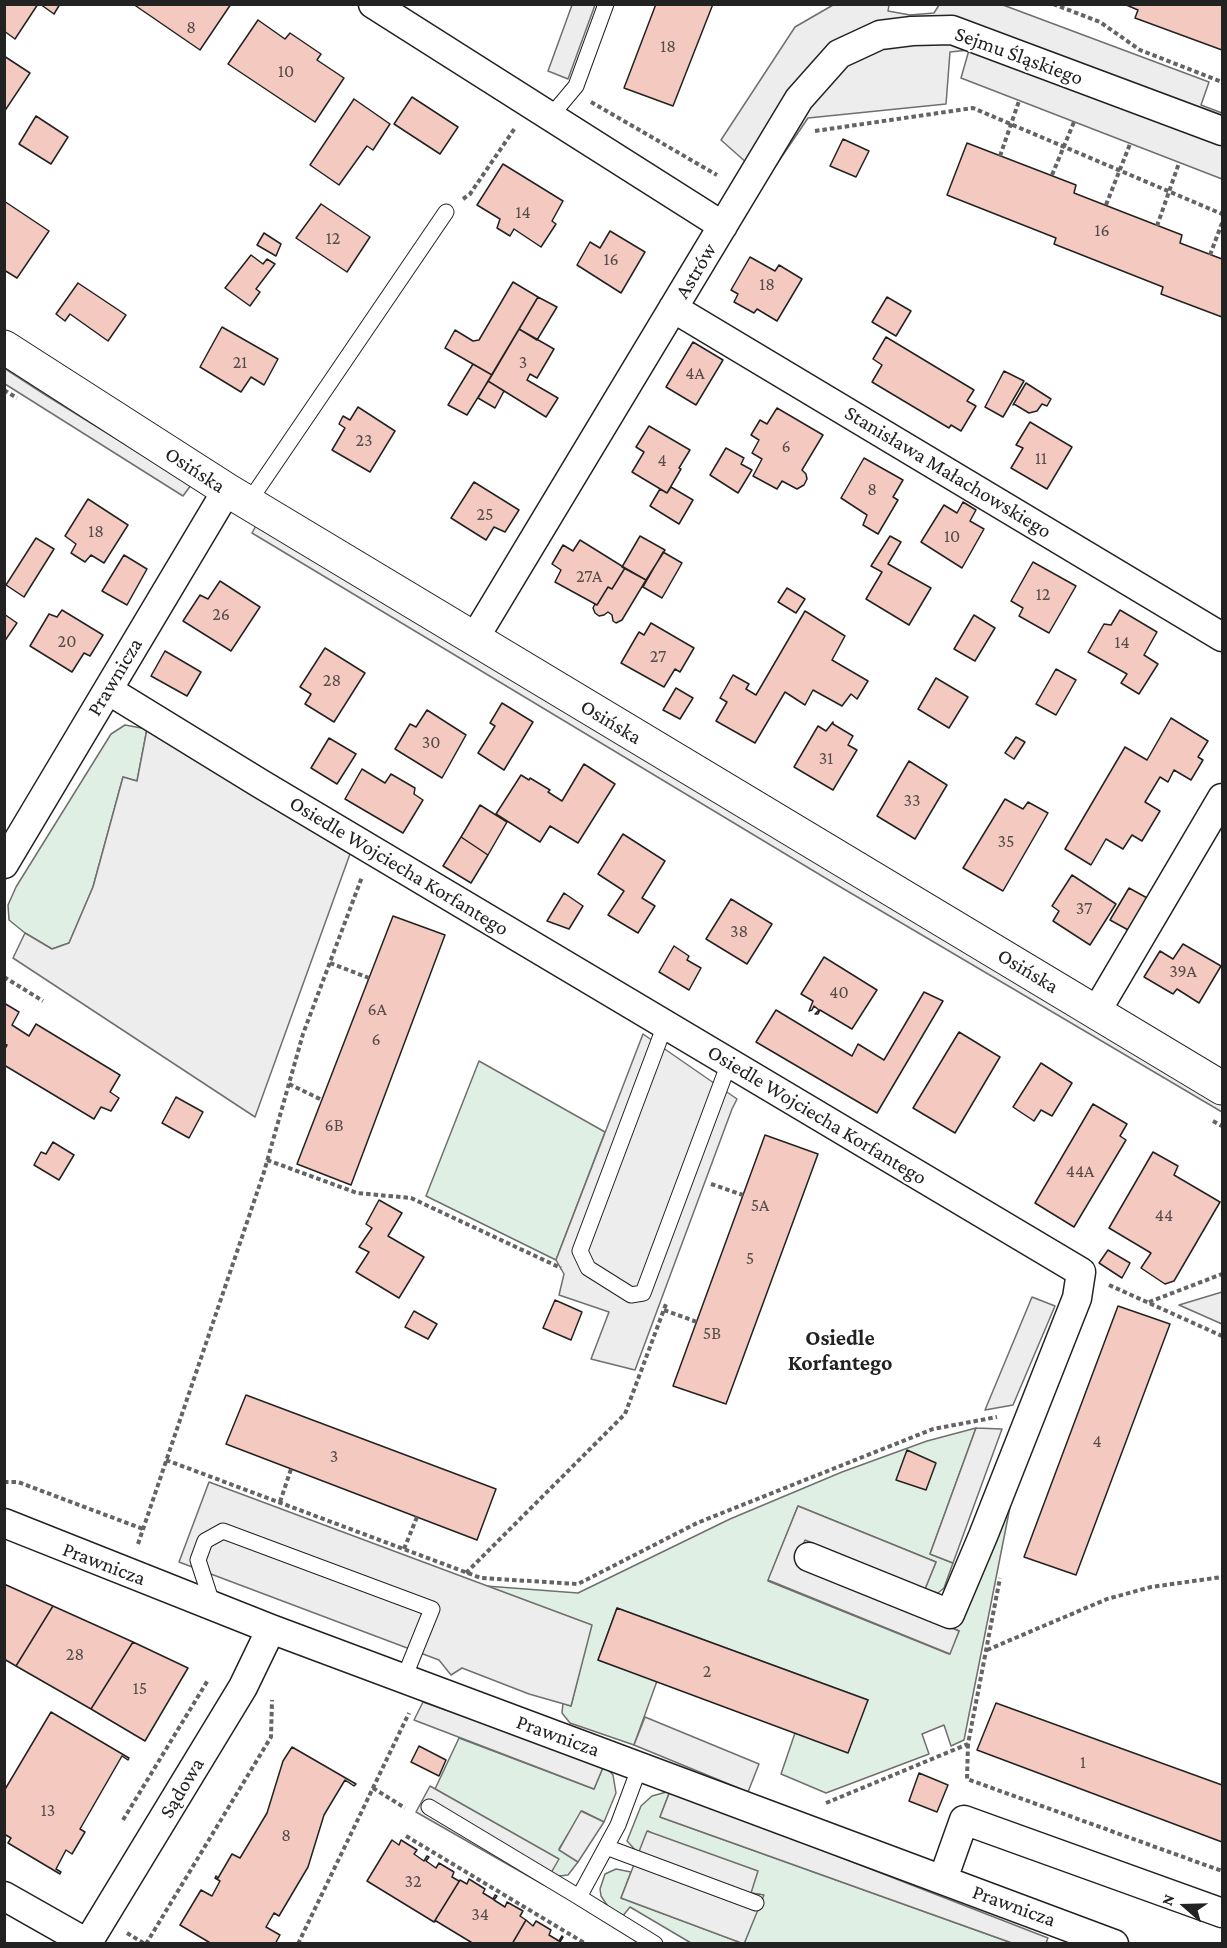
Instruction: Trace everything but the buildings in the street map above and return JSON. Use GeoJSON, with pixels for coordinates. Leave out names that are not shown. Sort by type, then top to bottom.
{"type":"FeatureCollection","features":[{"type":"Feature","properties":{"kind":"street","name":"Astrów"},"geometry":{"type":"LineString","coordinates":[[373,4],[723,226],[474,639]]}},
{"type":"Feature","properties":{"kind":"street","name":"Sejmu Śląskiego"},"geometry":{"type":"LineString","coordinates":[[723,226],[799,99],[838,54],[880,35],[952,30],[1222,131]]}},
{"type":"Feature","properties":{"kind":"street","name":"Stanisława Małachowskiego"},"geometry":{"type":"LineString","coordinates":[[673,308],[1222,637]]}},
{"type":"Feature","properties":{"kind":"street","name":"Osińska"},"geometry":{"type":"LineString","coordinates":[[4,347],[237,497],[1222,1088]]}},
{"type":"Feature","properties":{"kind":"street","name":"Prawnicza"},"geometry":{"type":"LineString","coordinates":[[4,864],[108,690],[237,497]]}},
{"type":"Feature","properties":{"kind":"street","name":"Osiedle Wojciecha Korfantego"},"geometry":{"type":"LineString","coordinates":[[108,690],[1081,1272]]}},
{"type":"Feature","properties":{"kind":"street"},"geometry":{"type":"LineString","coordinates":[[1096,1012],[1222,798]]}},
{"type":"Feature","properties":{"kind":"street"},"geometry":{"type":"LineString","coordinates":[[809,1557],[950,1614],[1077,1298],[1081,1272]]}},
{"type":"Feature","properties":{"kind":"street","name":"Prawnicza"},"geometry":{"type":"LineString","coordinates":[[4,1523],[271,1629],[1114,1944]]}},
{"type":"Feature","properties":{"kind":"street","name":"Sądowa"},"geometry":{"type":"LineString","coordinates":[[87,1943],[243,1687],[271,1629]]}},
{"type":"Feature","properties":{"kind":"street"},"geometry":{"type":"LineString","coordinates":[[943,1879],[964,1820],[1222,1912]]}},
{"type":"Feature","properties":{"kind":"street"},"geometry":{"type":"LineString","coordinates":[[4,1896],[87,1943]]}},
{"type":"Feature","properties":{"kind":"lane"},"geometry":{"type":"LineString","coordinates":[[540,111],[576,86],[606,4]]}},
{"type":"Feature","properties":{"kind":"lane"},"geometry":{"type":"LineString","coordinates":[[237,497],[446,213]]}},
{"type":"Feature","properties":{"kind":"lane"},"geometry":{"type":"LineString","coordinates":[[665,1025],[580,1251],[588,1268],[631,1295],[643,1293],[729,1063]]}},
{"type":"Feature","properties":{"kind":"lane"},"geometry":{"type":"LineString","coordinates":[[213,1606],[198,1560],[205,1541],[223,1532],[432,1609],[413,1682]]}},
{"type":"Feature","properties":{"kind":"lane"},"geometry":{"type":"LineString","coordinates":[[579,1897],[618,1825],[640,1766]]}},
{"type":"Feature","properties":{"kind":"lane"},"geometry":{"type":"LineString","coordinates":[[429,1807],[655,1944]]}},
{"type":"Feature","properties":{"kind":"lane"},"geometry":{"type":"LineString","coordinates":[[606,1847],[756,1903]]}},
{"type":"Feature","properties":{"kind":"path"},"geometry":{"type":"LineString","coordinates":[[1053,4],[1100,22],[1140,50],[1222,82]]}},
{"type":"Feature","properties":{"kind":"path"},"geometry":{"type":"LineString","coordinates":[[584,98],[718,176]]}},
{"type":"Feature","properties":{"kind":"path"},"geometry":{"type":"LineString","coordinates":[[1000,156],[1019,101]]}},
{"type":"Feature","properties":{"kind":"path"},"geometry":{"type":"LineString","coordinates":[[805,133],[973,108],[1222,214]]}},
{"type":"Feature","properties":{"kind":"path"},"geometry":{"type":"LineString","coordinates":[[446,213],[471,194],[540,111]]}},
{"type":"Feature","properties":{"kind":"path"},"geometry":{"type":"LineString","coordinates":[[1052,176],[1074,122]]}},
{"type":"Feature","properties":{"kind":"path"},"geometry":{"type":"LineString","coordinates":[[1106,205],[1130,144]]}},
{"type":"Feature","properties":{"kind":"path"},"geometry":{"type":"LineString","coordinates":[[1157,225],[1179,163]]}},
{"type":"Feature","properties":{"kind":"path"},"geometry":{"type":"LineString","coordinates":[[1210,255],[1222,223]]}},
{"type":"Feature","properties":{"kind":"path"},"geometry":{"type":"LineString","coordinates":[[128,1573],[267,1160],[303,1034],[372,850]]}},
{"type":"Feature","properties":{"kind":"path"},"geometry":{"type":"LineString","coordinates":[[330,963],[369,978]]}},
{"type":"Feature","properties":{"kind":"path"},"geometry":{"type":"LineString","coordinates":[[4,977],[43,1001]]}},
{"type":"Feature","properties":{"kind":"path"},"geometry":{"type":"LineString","coordinates":[[289,1084],[322,1100]]}},
{"type":"Feature","properties":{"kind":"path"},"geometry":{"type":"LineString","coordinates":[[267,1160],[357,1193],[411,1198],[561,1269]]}},
{"type":"Feature","properties":{"kind":"path"},"geometry":{"type":"LineString","coordinates":[[707,1195],[715,1174]]}},
{"type":"Feature","properties":{"kind":"path"},"geometry":{"type":"LineString","coordinates":[[711,1184],[743,1195]]}},
{"type":"Feature","properties":{"kind":"path"},"geometry":{"type":"LineString","coordinates":[[1081,1272],[1222,1336]]}},
{"type":"Feature","properties":{"kind":"path"},"geometry":{"type":"LineString","coordinates":[[1148,1303],[1222,1274]]}},
{"type":"Feature","properties":{"kind":"path"},"geometry":{"type":"LineString","coordinates":[[466,1573],[625,1414],[668,1299]]}},
{"type":"Feature","properties":{"kind":"path"},"geometry":{"type":"LineString","coordinates":[[664,1310],[697,1322]]}},
{"type":"Feature","properties":{"kind":"path"},"geometry":{"type":"LineString","coordinates":[[166,1460],[481,1578],[578,1584],[698,1523],[933,1429],[1033,1410]]}},
{"type":"Feature","properties":{"kind":"path"},"geometry":{"type":"LineString","coordinates":[[280,1502],[291,1469]]}},
{"type":"Feature","properties":{"kind":"path"},"geometry":{"type":"LineString","coordinates":[[4,1482],[18,1482],[143,1529]]}},
{"type":"Feature","properties":{"kind":"path"},"geometry":{"type":"LineString","coordinates":[[404,1549],[417,1517]]}},
{"type":"Feature","properties":{"kind":"path"},"geometry":{"type":"LineString","coordinates":[[986,1650],[1107,1599],[1151,1587],[1222,1577]]}},
{"type":"Feature","properties":{"kind":"path"},"geometry":{"type":"LineString","coordinates":[[298,1944],[413,1682]]}},
{"type":"Feature","properties":{"kind":"path"},"geometry":{"type":"LineString","coordinates":[[968,1744],[967,1779],[1222,1870]]}},
{"type":"Feature","properties":{"kind":"path"},"geometry":{"type":"LineString","coordinates":[[406,1836],[586,1944]]}},
{"type":"Feature","properties":{"kind":"green space"},"geometry":{"type":"Polygon","coordinates":[[[125,725],[147,729],[137,781],[123,777],[93,887],[69,943],[52,949],[25,933],[9,920],[8,905],[16,887],[111,734],[125,725]]]}},
{"type":"Feature","properties":{"kind":"green space"},"geometry":{"type":"Polygon","coordinates":[[[479,1061],[605,1132],[556,1260],[426,1196],[479,1061]]]}},
{"type":"Feature","properties":{"kind":"green space"},"geometry":{"type":"Polygon","coordinates":[[[976,1428],[930,1554],[953,1563],[944,1588],[938,1593],[925,1589],[936,1562],[798,1506],[768,1581],[949,1654],[959,1631],[953,1628],[995,1525],[1012,1497],[964,1740],[951,1746],[944,1725],[922,1734],[929,1754],[826,1793],[781,1774],[795,1733],[868,1700],[617,1608],[598,1660],[657,1681],[634,1745],[570,1723],[562,1713],[563,1703],[571,1706],[591,1625],[486,1586],[578,1593],[730,1519],[842,1472],[927,1441],[976,1428]]]}},
{"type":"Feature","properties":{"kind":"green space"},"geometry":{"type":"Polygon","coordinates":[[[459,1738],[594,1789],[604,1765],[613,1775],[616,1793],[604,1822],[582,1811],[559,1849],[578,1862],[568,1875],[550,1874],[558,1859],[435,1789],[459,1738]]]}},
{"type":"Feature","properties":{"kind":"green space"},"geometry":{"type":"Polygon","coordinates":[[[670,1791],[660,1817],[1012,1943],[744,1943],[763,1895],[751,1893],[648,1831],[639,1854],[627,1841],[641,1806],[652,1796],[670,1791]]]}},
{"type":"Feature","properties":{"kind":"green space"},"geometry":{"type":"Polygon","coordinates":[[[616,1869],[631,1872],[621,1898],[742,1943],[691,1943],[630,1907],[622,1917],[609,1908],[601,1896],[600,1889],[605,1874],[616,1869]]]}},
{"type":"Feature","properties":{"kind":"shaded area"},"geometry":{"type":"Polygon","coordinates":[[[572,5],[595,5],[568,79],[548,71],[572,5]]]}},
{"type":"Feature","properties":{"kind":"shaded area"},"geometry":{"type":"Polygon","coordinates":[[[833,5],[889,5],[888,11],[910,15],[934,13],[939,5],[1003,5],[1209,82],[1201,105],[1222,113],[1222,179],[961,78],[969,50],[950,52],[946,104],[808,118],[766,180],[721,140],[795,27],[833,5]]]}},
{"type":"Feature","properties":{"kind":"shaded area"},"geometry":{"type":"Polygon","coordinates":[[[4,368],[191,485],[183,496],[5,384],[4,368]]]}},
{"type":"Feature","properties":{"kind":"shaded area"},"geometry":{"type":"Polygon","coordinates":[[[257,524],[1222,1104],[1222,1112],[832,882],[252,533],[257,524]]]}},
{"type":"Feature","properties":{"kind":"shaded area"},"geometry":{"type":"Polygon","coordinates":[[[147,729],[350,854],[255,1117],[13,958],[25,933],[52,949],[69,943],[93,887],[123,777],[137,781],[147,729]]]}},
{"type":"Feature","properties":{"kind":"shaded area"},"geometry":{"type":"Polygon","coordinates":[[[643,1034],[737,1099],[635,1370],[591,1359],[609,1312],[559,1295],[564,1274],[556,1260],[643,1034]]]}},
{"type":"Feature","properties":{"kind":"shaded area"},"geometry":{"type":"Polygon","coordinates":[[[1222,1292],[1222,1324],[1179,1305],[1222,1292]]]}},
{"type":"Feature","properties":{"kind":"shaded area"},"geometry":{"type":"Polygon","coordinates":[[[1032,1297],[1055,1306],[1013,1405],[985,1410],[1032,1297]]]}},
{"type":"Feature","properties":{"kind":"shaded area"},"geometry":{"type":"Polygon","coordinates":[[[976,1428],[1002,1429],[953,1563],[930,1554],[976,1428]]]}},
{"type":"Feature","properties":{"kind":"shaded area"},"geometry":{"type":"Polygon","coordinates":[[[209,1482],[592,1625],[571,1706],[529,1694],[462,1668],[451,1675],[439,1660],[179,1562],[209,1482]]]}},
{"type":"Feature","properties":{"kind":"shaded area"},"geometry":{"type":"Polygon","coordinates":[[[798,1506],[936,1562],[925,1589],[805,1540],[796,1564],[959,1631],[950,1654],[768,1580],[798,1506]]]}},
{"type":"Feature","properties":{"kind":"shaded area"},"geometry":{"type":"Polygon","coordinates":[[[423,1702],[604,1765],[594,1789],[414,1720],[423,1702]]]}},
{"type":"Feature","properties":{"kind":"shaded area"},"geometry":{"type":"Polygon","coordinates":[[[645,1717],[759,1764],[748,1792],[634,1745],[645,1717]]]}},
{"type":"Feature","properties":{"kind":"shaded area"},"geometry":{"type":"Polygon","coordinates":[[[430,1786],[559,1859],[544,1885],[416,1812],[430,1786]]]}},
{"type":"Feature","properties":{"kind":"shaded area"},"geometry":{"type":"Polygon","coordinates":[[[670,1791],[1048,1938],[1046,1943],[1012,1943],[660,1817],[670,1791]]]}},
{"type":"Feature","properties":{"kind":"shaded area"},"geometry":{"type":"Polygon","coordinates":[[[581,1811],[604,1822],[578,1862],[559,1850],[581,1811]]]}},
{"type":"Feature","properties":{"kind":"shaded area"},"geometry":{"type":"Polygon","coordinates":[[[647,1831],[758,1871],[751,1893],[764,1895],[744,1944],[621,1898],[647,1831]]]}},
{"type":"Feature","properties":{"kind":"district","name":"Osiedle Korfantego"},"geometry":{"type":"Point","coordinates":[840,1350]}}]}
